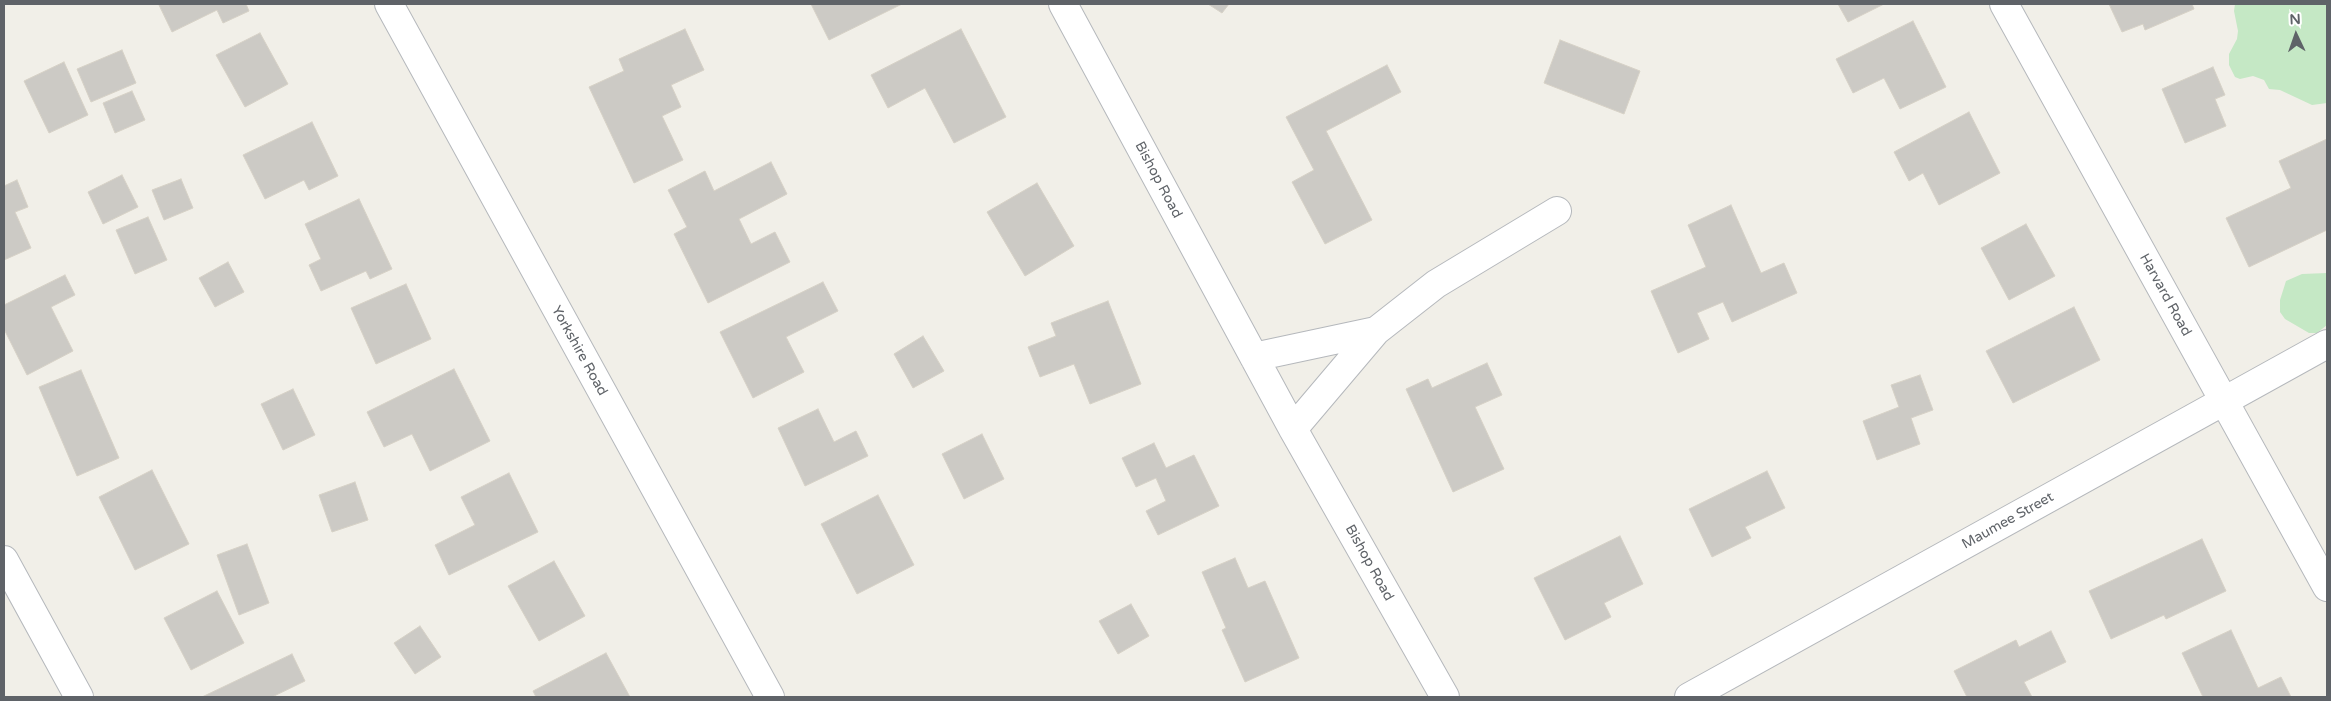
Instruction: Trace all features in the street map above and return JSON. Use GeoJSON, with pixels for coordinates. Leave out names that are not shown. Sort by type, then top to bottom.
{"type":"FeatureCollection","features":[{"type":"Feature","properties":{"kind":"street","name":"Yorkshire Road"},"geometry":{"type":"LineString","coordinates":[[389,4],[770,697]]}},
{"type":"Feature","properties":{"kind":"street","name":"Bishop Road"},"geometry":{"type":"LineString","coordinates":[[1063,4],[1293,429],[1445,697]]}},
{"type":"Feature","properties":{"kind":"street","name":"Harvard Road"},"geometry":{"type":"LineString","coordinates":[[2004,4],[2327,587]]}},
{"type":"Feature","properties":{"kind":"street"},"geometry":{"type":"LineString","coordinates":[[1293,429],[1376,331],[1436,284],[1557,211]]}},
{"type":"Feature","properties":{"kind":"street"},"geometry":{"type":"LineString","coordinates":[[1254,357],[1376,331]]}},
{"type":"Feature","properties":{"kind":"street","name":"Maumee Street"},"geometry":{"type":"LineString","coordinates":[[1689,697],[2327,344]]}},
{"type":"Feature","properties":{"kind":"street"},"geometry":{"type":"LineString","coordinates":[[4,560],[79,697]]}},
{"type":"Feature","properties":{"kind":"green space"},"geometry":{"type":"Polygon","coordinates":[[[2235,4],[2327,4],[2327,103],[2312,105],[2280,90],[2269,89],[2264,80],[2253,76],[2240,79],[2235,77],[2229,65],[2229,54],[2237,39],[2238,31],[2234,11],[2235,4]]]}},
{"type":"Feature","properties":{"kind":"green space"},"geometry":{"type":"Polygon","coordinates":[[[2327,273],[2327,325],[2317,333],[2309,333],[2285,319],[2280,312],[2280,300],[2286,281],[2302,274],[2327,273]]]}},
{"type":"Feature","properties":{"kind":"building"},"geometry":{"type":"Polygon","coordinates":[[[246,4],[249,11],[223,23],[217,10],[172,32],[159,5],[246,4]]]}},
{"type":"Feature","properties":{"kind":"building"},"geometry":{"type":"Polygon","coordinates":[[[811,4],[902,4],[829,40],[811,4]]]}},
{"type":"Feature","properties":{"kind":"building"},"geometry":{"type":"Polygon","coordinates":[[[1208,4],[1229,4],[1222,13],[1208,4]]]}},
{"type":"Feature","properties":{"kind":"building"},"geometry":{"type":"Polygon","coordinates":[[[1838,4],[1884,4],[1848,22],[1838,4]]]}},
{"type":"Feature","properties":{"kind":"building"},"geometry":{"type":"Polygon","coordinates":[[[2109,4],[2192,4],[2194,9],[2145,30],[2143,24],[2122,32],[2109,4]]]}},
{"type":"Feature","properties":{"kind":"building"},"geometry":{"type":"Polygon","coordinates":[[[1913,21],[1946,87],[1900,109],[1884,78],[1853,93],[1836,59],[1913,21]]]}},
{"type":"Feature","properties":{"kind":"building"},"geometry":{"type":"Polygon","coordinates":[[[685,29],[704,70],[671,85],[681,107],[662,116],[683,160],[634,183],[589,87],[624,71],[619,59],[685,29]]]}},
{"type":"Feature","properties":{"kind":"building"},"geometry":{"type":"Polygon","coordinates":[[[961,29],[1006,117],[954,143],[925,88],[888,108],[871,75],[961,29]]]}},
{"type":"Feature","properties":{"kind":"building"},"geometry":{"type":"Polygon","coordinates":[[[260,33],[288,84],[245,107],[216,55],[260,33]]]}},
{"type":"Feature","properties":{"kind":"building"},"geometry":{"type":"Polygon","coordinates":[[[1560,40],[1640,71],[1624,114],[1544,83],[1560,40]]]}},
{"type":"Feature","properties":{"kind":"building"},"geometry":{"type":"Polygon","coordinates":[[[122,50],[136,83],[91,102],[77,69],[122,50]]]}},
{"type":"Feature","properties":{"kind":"building"},"geometry":{"type":"Polygon","coordinates":[[[64,62],[88,115],[49,133],[24,81],[64,62]]]}},
{"type":"Feature","properties":{"kind":"building"},"geometry":{"type":"Polygon","coordinates":[[[1387,65],[1401,92],[1326,131],[1372,220],[1325,244],[1292,182],[1314,170],[1286,117],[1387,65]]]}},
{"type":"Feature","properties":{"kind":"building"},"geometry":{"type":"Polygon","coordinates":[[[2213,67],[2225,95],[2215,99],[2226,126],[2185,143],[2162,89],[2213,67]]]}},
{"type":"Feature","properties":{"kind":"building"},"geometry":{"type":"Polygon","coordinates":[[[132,91],[145,120],[115,133],[103,103],[132,91]]]}},
{"type":"Feature","properties":{"kind":"building"},"geometry":{"type":"Polygon","coordinates":[[[1969,112],[2000,173],[1939,205],[1923,173],[1909,181],[1894,152],[1969,112]]]}},
{"type":"Feature","properties":{"kind":"building"},"geometry":{"type":"Polygon","coordinates":[[[312,122],[338,176],[309,190],[304,180],[265,199],[243,155],[312,122]]]}},
{"type":"Feature","properties":{"kind":"building"},"geometry":{"type":"Polygon","coordinates":[[[2327,139],[2327,230],[2249,267],[2226,218],[2291,188],[2279,161],[2327,139]]]}},
{"type":"Feature","properties":{"kind":"building"},"geometry":{"type":"Polygon","coordinates":[[[771,162],[787,194],[739,219],[751,244],[775,232],[790,262],[708,303],[674,234],[687,227],[668,190],[705,171],[714,191],[771,162]]]}},
{"type":"Feature","properties":{"kind":"building"},"geometry":{"type":"Polygon","coordinates":[[[122,175],[138,207],[103,224],[88,192],[122,175]]]}},
{"type":"Feature","properties":{"kind":"building"},"geometry":{"type":"Polygon","coordinates":[[[181,179],[193,208],[164,220],[152,190],[181,179]]]}},
{"type":"Feature","properties":{"kind":"building"},"geometry":{"type":"Polygon","coordinates":[[[17,180],[28,207],[15,212],[31,248],[4,260],[4,186],[17,180]]]}},
{"type":"Feature","properties":{"kind":"building"},"geometry":{"type":"Polygon","coordinates":[[[1037,183],[1074,246],[1025,276],[987,212],[1037,183]]]}},
{"type":"Feature","properties":{"kind":"building"},"geometry":{"type":"Polygon","coordinates":[[[359,199],[392,269],[370,279],[366,271],[321,291],[309,265],[321,259],[305,224],[359,199]]]}},
{"type":"Feature","properties":{"kind":"building"},"geometry":{"type":"Polygon","coordinates":[[[1731,205],[1761,273],[1784,263],[1797,293],[1732,322],[1723,302],[1697,313],[1709,339],[1678,353],[1651,291],[1706,267],[1688,225],[1731,205]]]}},
{"type":"Feature","properties":{"kind":"building"},"geometry":{"type":"Polygon","coordinates":[[[148,217],[167,260],[135,274],[116,230],[148,217]]]}},
{"type":"Feature","properties":{"kind":"building"},"geometry":{"type":"Polygon","coordinates":[[[2026,224],[2055,276],[2009,300],[1981,248],[2026,224]]]}},
{"type":"Feature","properties":{"kind":"building"},"geometry":{"type":"Polygon","coordinates":[[[228,262],[244,292],[215,307],[199,278],[228,262]]]}},
{"type":"Feature","properties":{"kind":"building"},"geometry":{"type":"Polygon","coordinates":[[[65,275],[75,295],[51,307],[73,351],[27,375],[4,329],[4,305],[65,275]]]}},
{"type":"Feature","properties":{"kind":"building"},"geometry":{"type":"Polygon","coordinates":[[[823,282],[838,311],[786,337],[804,372],[753,398],[720,332],[823,282]]]}},
{"type":"Feature","properties":{"kind":"building"},"geometry":{"type":"Polygon","coordinates":[[[406,284],[431,339],[376,364],[351,308],[406,284]]]}},
{"type":"Feature","properties":{"kind":"building"},"geometry":{"type":"Polygon","coordinates":[[[1108,301],[1141,384],[1090,404],[1074,364],[1040,377],[1028,347],[1056,336],[1051,323],[1108,301]]]}},
{"type":"Feature","properties":{"kind":"building"},"geometry":{"type":"Polygon","coordinates":[[[2074,307],[2100,360],[2013,403],[1986,351],[2074,307]]]}},
{"type":"Feature","properties":{"kind":"building"},"geometry":{"type":"Polygon","coordinates":[[[923,336],[944,371],[913,388],[894,354],[923,336]]]}},
{"type":"Feature","properties":{"kind":"building"},"geometry":{"type":"Polygon","coordinates":[[[1487,363],[1502,395],[1475,407],[1504,469],[1453,492],[1406,389],[1428,379],[1432,388],[1487,363]]]}},
{"type":"Feature","properties":{"kind":"building"},"geometry":{"type":"Polygon","coordinates":[[[454,369],[490,441],[430,471],[412,434],[384,447],[367,412],[454,369]]]}},
{"type":"Feature","properties":{"kind":"building"},"geometry":{"type":"Polygon","coordinates":[[[81,370],[119,458],[77,476],[39,387],[81,370]]]}},
{"type":"Feature","properties":{"kind":"building"},"geometry":{"type":"Polygon","coordinates":[[[1920,375],[1933,410],[1911,418],[1920,444],[1877,460],[1863,421],[1899,407],[1891,385],[1920,375]]]}},
{"type":"Feature","properties":{"kind":"building"},"geometry":{"type":"Polygon","coordinates":[[[293,389],[315,435],[283,450],[261,404],[293,389]]]}},
{"type":"Feature","properties":{"kind":"building"},"geometry":{"type":"Polygon","coordinates":[[[818,409],[834,442],[856,431],[868,456],[805,486],[778,428],[818,409]]]}},
{"type":"Feature","properties":{"kind":"building"},"geometry":{"type":"Polygon","coordinates":[[[982,434],[1004,479],[964,499],[942,454],[982,434]]]}},
{"type":"Feature","properties":{"kind":"building"},"geometry":{"type":"Polygon","coordinates":[[[1154,443],[1166,468],[1194,455],[1219,506],[1158,535],[1146,511],[1166,501],[1156,478],[1136,487],[1122,458],[1154,443]]]}},
{"type":"Feature","properties":{"kind":"building"},"geometry":{"type":"Polygon","coordinates":[[[152,470],[189,544],[135,570],[99,497],[152,470]]]}},
{"type":"Feature","properties":{"kind":"building"},"geometry":{"type":"Polygon","coordinates":[[[1767,471],[1785,508],[1745,527],[1751,538],[1712,557],[1689,509],[1767,471]]]}},
{"type":"Feature","properties":{"kind":"building"},"geometry":{"type":"Polygon","coordinates":[[[509,473],[538,532],[449,575],[435,545],[475,525],[461,497],[509,473]]]}},
{"type":"Feature","properties":{"kind":"building"},"geometry":{"type":"Polygon","coordinates":[[[355,482],[368,520],[332,532],[319,495],[355,482]]]}},
{"type":"Feature","properties":{"kind":"building"},"geometry":{"type":"Polygon","coordinates":[[[878,495],[914,565],[857,594],[821,524],[878,495]]]}},
{"type":"Feature","properties":{"kind":"building"},"geometry":{"type":"Polygon","coordinates":[[[1620,536],[1643,584],[1604,603],[1611,617],[1565,640],[1534,578],[1620,536]]]}},
{"type":"Feature","properties":{"kind":"building"},"geometry":{"type":"Polygon","coordinates":[[[2202,539],[2226,591],[2166,619],[2164,615],[2111,639],[2089,591],[2202,539]]]}},
{"type":"Feature","properties":{"kind":"building"},"geometry":{"type":"Polygon","coordinates":[[[247,544],[269,603],[239,615],[217,555],[247,544]]]}},
{"type":"Feature","properties":{"kind":"building"},"geometry":{"type":"Polygon","coordinates":[[[1235,558],[1248,588],[1265,581],[1299,658],[1245,682],[1222,630],[1226,628],[1202,572],[1235,558]]]}},
{"type":"Feature","properties":{"kind":"building"},"geometry":{"type":"Polygon","coordinates":[[[554,561],[585,616],[539,641],[508,586],[554,561]]]}},
{"type":"Feature","properties":{"kind":"building"},"geometry":{"type":"Polygon","coordinates":[[[217,591],[244,643],[191,670],[164,618],[217,591]]]}},
{"type":"Feature","properties":{"kind":"building"},"geometry":{"type":"Polygon","coordinates":[[[1131,604],[1149,636],[1118,654],[1099,621],[1131,604]]]}},
{"type":"Feature","properties":{"kind":"building"},"geometry":{"type":"Polygon","coordinates":[[[420,626],[441,657],[415,674],[394,643],[420,626]]]}},
{"type":"Feature","properties":{"kind":"building"},"geometry":{"type":"Polygon","coordinates":[[[2231,630],[2258,688],[2281,677],[2291,697],[2203,697],[2182,653],[2231,630]]]}},
{"type":"Feature","properties":{"kind":"building"},"geometry":{"type":"Polygon","coordinates":[[[2051,631],[2066,662],[2024,682],[2032,697],[1967,697],[1954,671],[2016,640],[2019,647],[2051,631]]]}},
{"type":"Feature","properties":{"kind":"building"},"geometry":{"type":"Polygon","coordinates":[[[606,653],[630,697],[536,697],[533,691],[606,653]]]}},
{"type":"Feature","properties":{"kind":"building"},"geometry":{"type":"Polygon","coordinates":[[[292,654],[305,681],[272,697],[202,697],[292,654]]]}}]}
